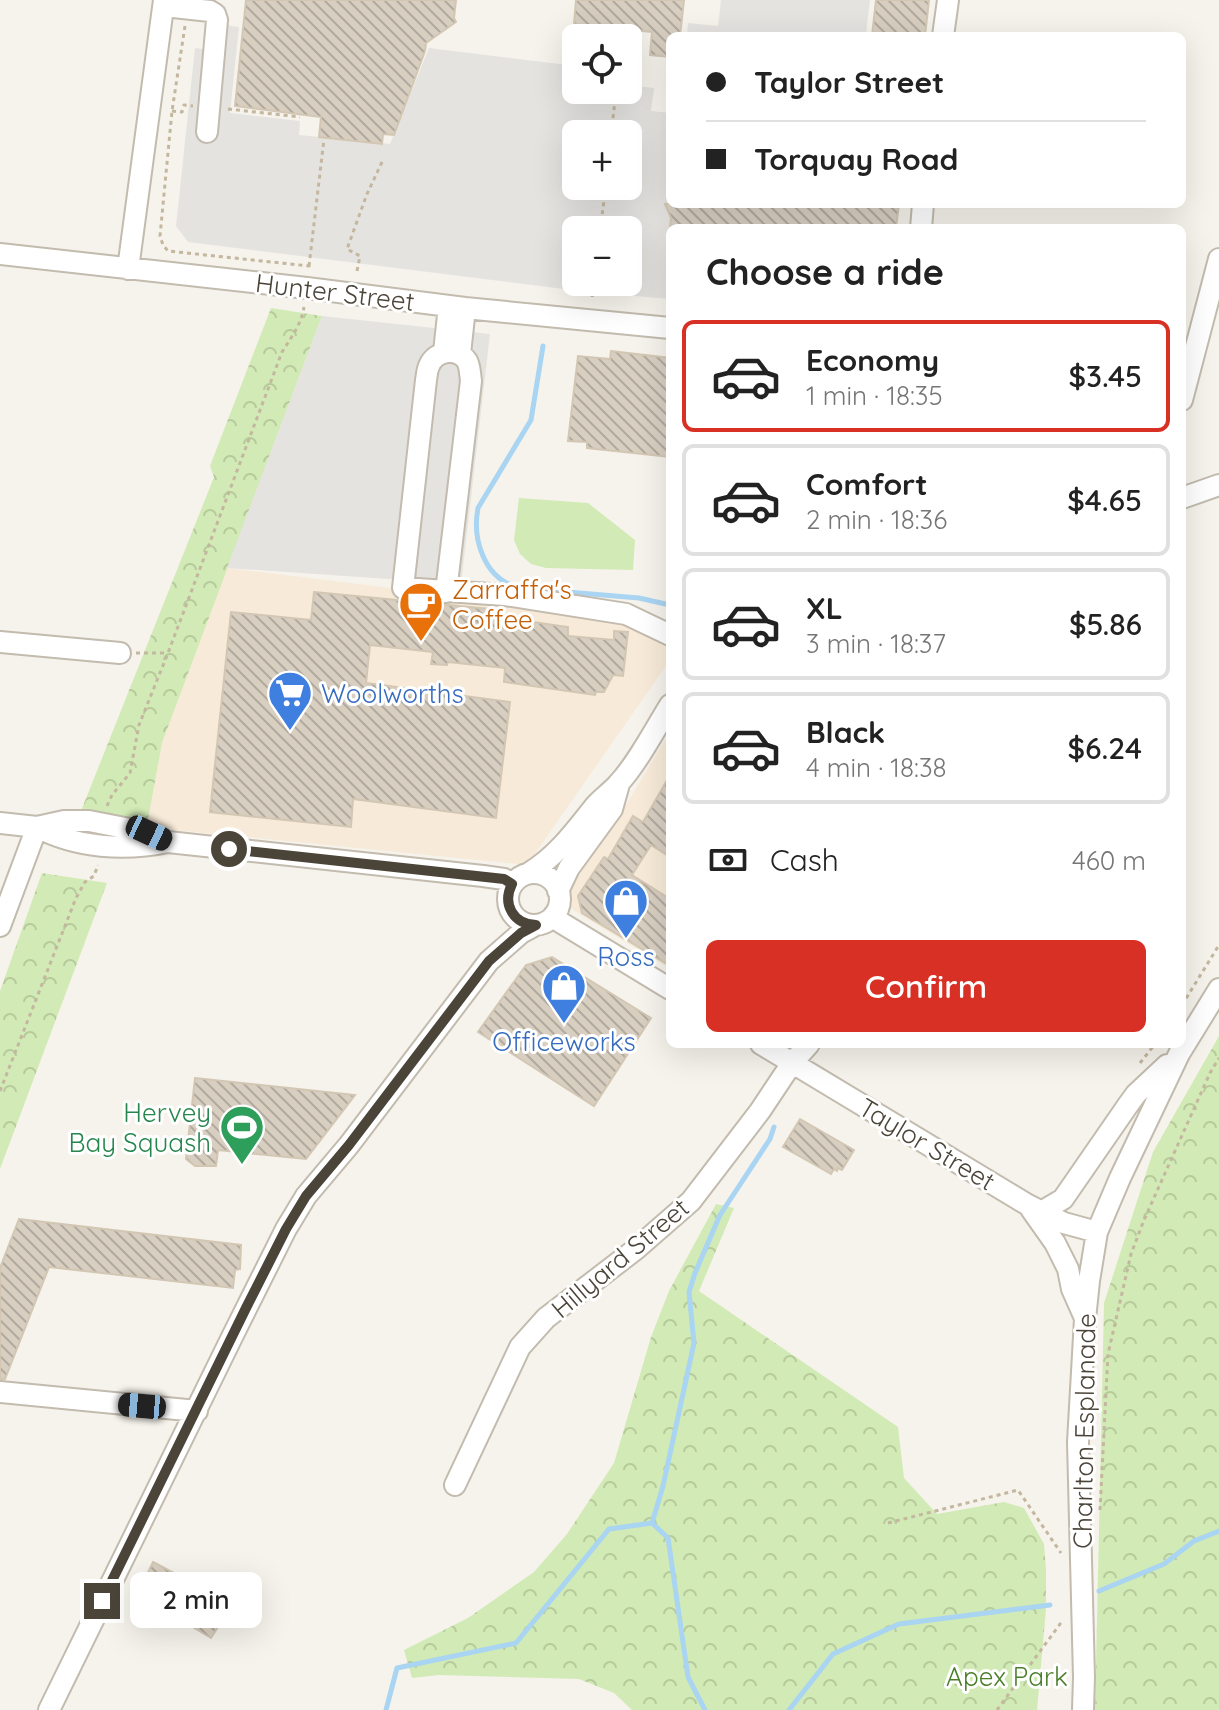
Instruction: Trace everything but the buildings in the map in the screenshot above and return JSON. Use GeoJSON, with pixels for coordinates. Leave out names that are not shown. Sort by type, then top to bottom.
{"type":"FeatureCollection","features":[{"type":"Feature","properties":{"kind":"street"},"geometry":{"type":"LineString","coordinates":[[944,32],[948,0]]}},
{"type":"Feature","properties":{"kind":"street"},"geometry":{"type":"LineString","coordinates":[[128,269],[164,3],[215,14],[217,20],[207,132]]}},
{"type":"Feature","properties":{"kind":"street","name":"Hunter Street"},"geometry":{"type":"LineString","coordinates":[[0,254],[457,307],[666,328]]}},
{"type":"Feature","properties":{"kind":"street"},"geometry":{"type":"LineString","coordinates":[[1186,385],[1219,259]]}},
{"type":"Feature","properties":{"kind":"street"},"geometry":{"type":"LineString","coordinates":[[452,353],[457,307]]}},
{"type":"Feature","properties":{"kind":"street"},"geometry":{"type":"LineString","coordinates":[[446,592],[471,381],[467,361],[452,353],[436,356],[429,365],[403,588],[446,592],[505,595],[626,614],[666,633]]}},
{"type":"Feature","properties":{"kind":"street"},"geometry":{"type":"LineString","coordinates":[[1186,497],[1219,485]]}},
{"type":"Feature","properties":{"kind":"street"},"geometry":{"type":"LineString","coordinates":[[0,642],[120,653]]}},
{"type":"Feature","properties":{"kind":"street"},"geometry":{"type":"LineString","coordinates":[[489,961],[506,921],[509,891],[554,855],[598,803],[619,784],[666,711]]}},
{"type":"Feature","properties":{"kind":"street"},"geometry":{"type":"LineString","coordinates":[[558,891],[569,868],[612,809],[619,784]]}},
{"type":"Feature","properties":{"kind":"street"},"geometry":{"type":"LineString","coordinates":[[0,823],[37,827],[75,821],[103,834],[149,833],[168,842],[504,879],[544,875],[558,891],[560,900],[545,920],[521,933],[489,961],[349,1145],[306,1196],[286,1229],[49,1710]]}},
{"type":"Feature","properties":{"kind":"street"},"geometry":{"type":"LineString","coordinates":[[0,926],[37,827]]}},
{"type":"Feature","properties":{"kind":"street"},"geometry":{"type":"LineString","coordinates":[[509,906],[519,921],[527,924],[545,920],[560,922],[666,987]]}},
{"type":"Feature","properties":{"kind":"street","name":"Charlton Esplanade"},"geometry":{"type":"LineString","coordinates":[[1186,1043],[1219,989]]}},
{"type":"Feature","properties":{"kind":"street","name":"Taylor Street"},"geometry":{"type":"LineString","coordinates":[[768,1048],[1035,1208],[1064,1223],[1097,1232]]}},
{"type":"Feature","properties":{"kind":"street","name":"Hillyard Street"},"geometry":{"type":"LineString","coordinates":[[455,1485],[520,1347],[546,1318],[636,1249],[691,1201],[805,1048]]}},
{"type":"Feature","properties":{"kind":"street","name":"Charlton Esplanade"},"geometry":{"type":"LineString","coordinates":[[1083,1710],[1078,1442],[1089,1281],[1097,1232],[1183,1048]]}},
{"type":"Feature","properties":{"kind":"street"},"geometry":{"type":"LineString","coordinates":[[1085,1319],[1072,1289],[1068,1269],[1035,1208],[1063,1199],[1136,1094],[1179,1054]]}},
{"type":"Feature","properties":{"kind":"street"},"geometry":{"type":"LineString","coordinates":[[0,1392],[197,1411]]}},
{"type":"Feature","properties":{"kind":"path"},"geometry":{"type":"LineString","coordinates":[[188,9],[172,111],[160,236],[163,245],[168,251],[309,266]]}},
{"type":"Feature","properties":{"kind":"path"},"geometry":{"type":"LineString","coordinates":[[172,111],[182,112],[184,105],[300,117]]}},
{"type":"Feature","properties":{"kind":"path"},"geometry":{"type":"LineString","coordinates":[[0,1091],[76,898],[98,868],[107,803],[130,773],[139,725],[282,352],[302,319],[324,139]]}},
{"type":"Feature","properties":{"kind":"path"},"geometry":{"type":"LineString","coordinates":[[357,271],[360,256],[347,249],[383,160]]}},
{"type":"Feature","properties":{"kind":"path"},"geometry":{"type":"LineString","coordinates":[[120,653],[168,653]]}},
{"type":"Feature","properties":{"kind":"path"},"geometry":{"type":"LineString","coordinates":[[1186,999],[1219,945]]}},
{"type":"Feature","properties":{"kind":"path"},"geometry":{"type":"LineString","coordinates":[[1099,1519],[1108,1354],[1131,1254],[1219,1058]]}},
{"type":"Feature","properties":{"kind":"path"},"geometry":{"type":"LineString","coordinates":[[888,1523],[1018,1490],[1061,1553]]}},
{"type":"Feature","properties":{"kind":"path"},"geometry":{"type":"LineString","coordinates":[[997,1710],[1063,1622],[1063,1609]]}},
{"type":"Feature","properties":{"kind":"shaded area"},"geometry":{"type":"Polygon","coordinates":[[[721,0],[870,0],[866,32],[687,32],[688,23],[718,26],[721,0]]]}},
{"type":"Feature","properties":{"kind":"shaded area"},"geometry":{"type":"Polygon","coordinates":[[[224,25],[239,27],[230,113],[300,121],[299,135],[390,144],[429,48],[562,64],[562,104],[642,104],[642,87],[654,88],[651,111],[666,113],[666,208],[681,208],[672,224],[666,224],[666,299],[635,296],[642,296],[642,216],[562,216],[562,289],[188,242],[176,226],[195,48],[221,51],[224,25]]]}},
{"type":"Feature","properties":{"kind":"shaded area"},"geometry":{"type":"Polygon","coordinates":[[[322,316],[490,334],[461,584],[227,568],[322,316]]]}},
{"type":"Feature","properties":{"kind":"shaded area"},"geometry":{"type":"Polygon","coordinates":[[[227,568],[515,603],[621,623],[666,641],[666,666],[527,865],[155,828],[147,825],[162,743],[227,568]]]}},
{"type":"Feature","properties":{"kind":"shaded area"},"geometry":{"type":"Polygon","coordinates":[[[666,739],[666,967],[573,910],[570,903],[570,887],[618,818],[666,739]]]}},
{"type":"Feature","properties":{"kind":"green space"},"geometry":{"type":"Polygon","coordinates":[[[271,308],[322,316],[162,743],[147,825],[79,816],[214,477],[210,466],[271,308]]]}},
{"type":"Feature","properties":{"kind":"green space"},"geometry":{"type":"Polygon","coordinates":[[[519,498],[588,503],[635,540],[633,570],[546,568],[531,564],[520,554],[514,540],[519,498]]]}},
{"type":"Feature","properties":{"kind":"green space"},"geometry":{"type":"Polygon","coordinates":[[[42,873],[107,883],[0,1169],[0,991],[42,873]]]}},
{"type":"Feature","properties":{"kind":"green space"},"geometry":{"type":"Polygon","coordinates":[[[1219,1036],[1219,1710],[1095,1710],[1104,1303],[1153,1152],[1219,1036]]]}},
{"type":"Feature","properties":{"kind":"green space","name":"Apex Park"},"geometry":{"type":"Polygon","coordinates":[[[716,1204],[734,1208],[699,1291],[898,1427],[904,1478],[937,1514],[1004,1502],[1024,1508],[1044,1544],[1046,1570],[1046,1609],[1037,1710],[632,1710],[614,1693],[579,1679],[439,1675],[412,1678],[404,1650],[468,1618],[534,1572],[567,1534],[614,1463],[651,1337],[669,1291],[716,1204]]]}},
{"type":"Feature","properties":{"kind":"waterway"},"geometry":{"type":"LineString","coordinates":[[517,587],[496,575],[483,556],[477,532],[478,508],[531,420],[543,346]]}},
{"type":"Feature","properties":{"kind":"waterway"},"geometry":{"type":"LineString","coordinates":[[531,589],[639,598],[666,604]]}},
{"type":"Feature","properties":{"kind":"waterway"},"geometry":{"type":"LineString","coordinates":[[652,1523],[694,1343],[689,1292],[720,1215],[770,1139],[774,1127]]}},
{"type":"Feature","properties":{"kind":"waterway"},"geometry":{"type":"LineString","coordinates":[[386,1710],[397,1668],[516,1643],[609,1529],[652,1523],[668,1538],[688,1677],[705,1710]]}},
{"type":"Feature","properties":{"kind":"waterway"},"geometry":{"type":"LineString","coordinates":[[1099,1591],[1164,1564],[1194,1541],[1219,1531]]}},
{"type":"Feature","properties":{"kind":"waterway"},"geometry":{"type":"LineString","coordinates":[[789,1710],[833,1654],[899,1624],[1050,1605]]}},
{"type":"Feature","properties":{"kind":"place","name":"Zarraffa's Coffee"},"geometry":{"type":"Point","coordinates":[421,643]}},
{"type":"Feature","properties":{"kind":"place","name":"Woolworths"},"geometry":{"type":"Point","coordinates":[290,732]}},
{"type":"Feature","properties":{"kind":"place","name":"Ross"},"geometry":{"type":"Point","coordinates":[626,940]}},
{"type":"Feature","properties":{"kind":"place","name":"Officeworks"},"geometry":{"type":"Point","coordinates":[564,1025]}},
{"type":"Feature","properties":{"kind":"place","name":"Hervey Bay Squash"},"geometry":{"type":"Point","coordinates":[242,1166]}},
{"type":"Feature","properties":{"kind":"route"},"geometry":{"type":"LineString","coordinates":[[102,1601],[246,1308],[306,1196],[349,1145],[489,961],[521,933],[536,925],[519,921],[513,914],[508,899],[512,884],[504,879],[229,849]]}}]}
